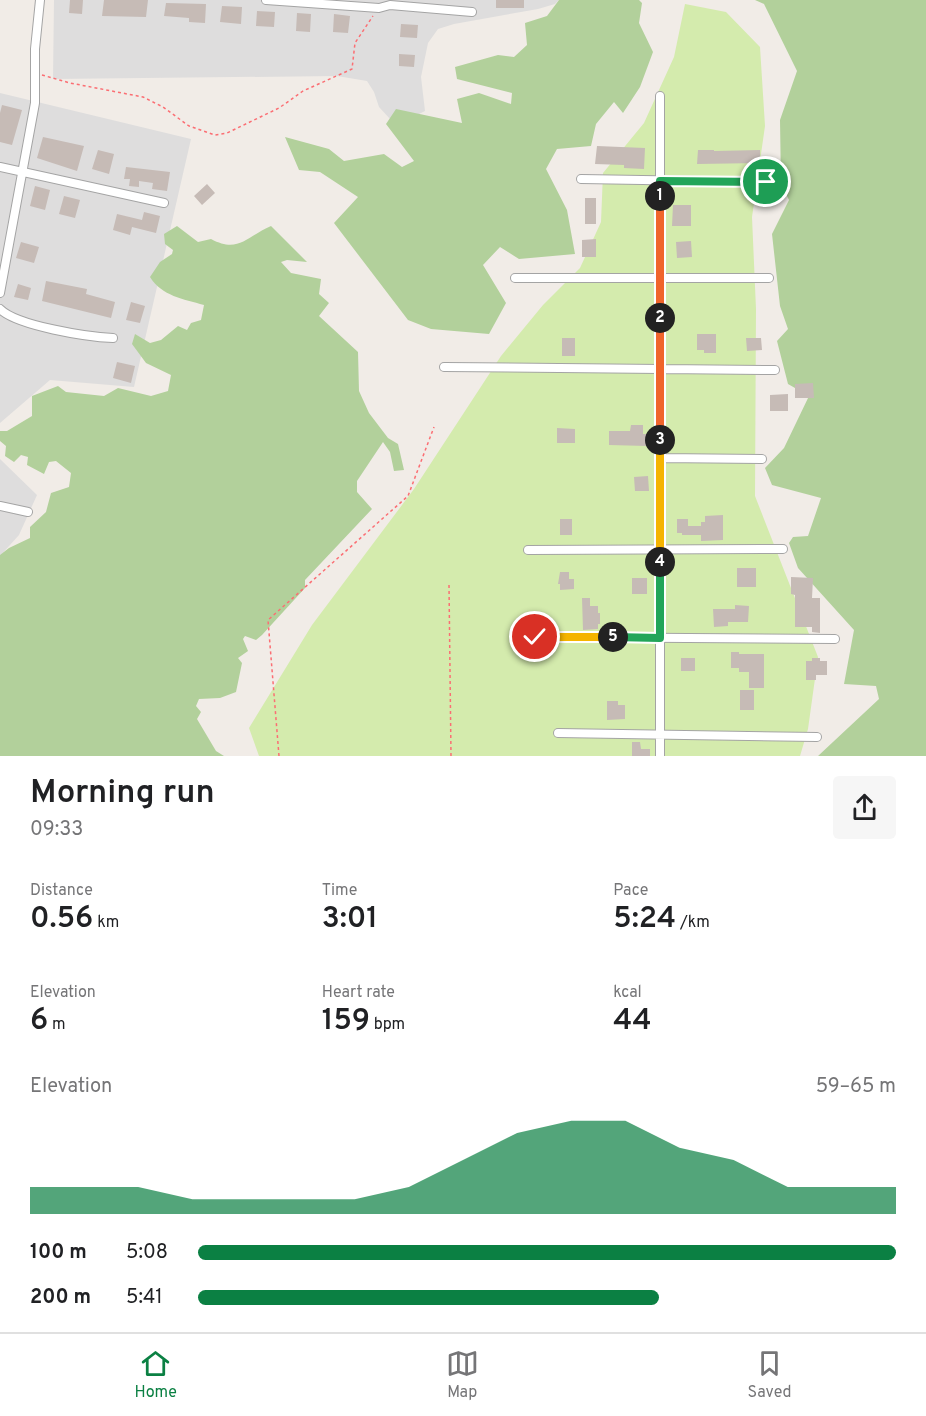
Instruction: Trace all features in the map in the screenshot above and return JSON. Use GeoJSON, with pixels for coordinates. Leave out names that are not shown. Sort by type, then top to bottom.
{"type":"FeatureCollection","features":[{"type":"Feature","properties":{"kind":"street"},"geometry":{"type":"LineString","coordinates":[[0,293],[35,103],[35,48],[40,0]]}},
{"type":"Feature","properties":{"kind":"street"},"geometry":{"type":"LineString","coordinates":[[266,0],[379,8],[391,3],[472,12]]}},
{"type":"Feature","properties":{"kind":"street"},"geometry":{"type":"LineString","coordinates":[[660,96],[660,756]]}},
{"type":"Feature","properties":{"kind":"street"},"geometry":{"type":"LineString","coordinates":[[0,167],[164,203]]}},
{"type":"Feature","properties":{"kind":"street"},"geometry":{"type":"LineString","coordinates":[[581,179],[766,182]]}},
{"type":"Feature","properties":{"kind":"street"},"geometry":{"type":"LineString","coordinates":[[515,278],[769,278]]}},
{"type":"Feature","properties":{"kind":"street"},"geometry":{"type":"LineString","coordinates":[[0,309],[18,321],[94,338],[113,338]]}},
{"type":"Feature","properties":{"kind":"street"},"geometry":{"type":"LineString","coordinates":[[444,367],[775,370]]}},
{"type":"Feature","properties":{"kind":"street"},"geometry":{"type":"LineString","coordinates":[[660,458],[762,459]]}},
{"type":"Feature","properties":{"kind":"street"},"geometry":{"type":"LineString","coordinates":[[0,506],[28,512]]}},
{"type":"Feature","properties":{"kind":"street"},"geometry":{"type":"LineString","coordinates":[[528,550],[783,549]]}},
{"type":"Feature","properties":{"kind":"street"},"geometry":{"type":"LineString","coordinates":[[535,637],[835,639]]}},
{"type":"Feature","properties":{"kind":"street"},"geometry":{"type":"LineString","coordinates":[[558,733],[817,737]]}},
{"type":"Feature","properties":{"kind":"path"},"geometry":{"type":"LineString","coordinates":[[35,73],[70,83],[143,97],[164,107],[189,126],[215,135],[227,133],[279,108],[303,91],[352,69],[355,43],[379,8]]}},
{"type":"Feature","properties":{"kind":"path"},"geometry":{"type":"LineString","coordinates":[[279,756],[268,620],[408,496],[435,427]]}},
{"type":"Feature","properties":{"kind":"path"},"geometry":{"type":"LineString","coordinates":[[449,585],[451,756]]}},
{"type":"Feature","properties":{"kind":"shaded area"},"geometry":{"type":"Polygon","coordinates":[[[54,0],[559,0],[555,4],[538,9],[438,29],[428,43],[421,77],[425,111],[409,119],[391,120],[379,107],[367,81],[337,76],[53,79],[54,0]]]}},
{"type":"Feature","properties":{"kind":"shaded area"},"geometry":{"type":"Polygon","coordinates":[[[0,93],[191,139],[134,387],[50,380],[0,423],[0,93]]]}},
{"type":"Feature","properties":{"kind":"shaded area"},"geometry":{"type":"Polygon","coordinates":[[[0,459],[37,495],[19,535],[0,556],[0,459]]]}},
{"type":"Feature","properties":{"kind":"green space"},"geometry":{"type":"Polygon","coordinates":[[[559,0],[639,0],[642,3],[639,23],[653,52],[640,87],[623,113],[614,102],[596,124],[591,146],[557,149],[546,169],[567,210],[575,254],[519,259],[500,247],[483,265],[506,303],[489,334],[431,329],[408,320],[334,223],[358,197],[320,172],[299,170],[285,137],[329,149],[344,161],[384,154],[402,167],[414,161],[386,124],[396,109],[462,123],[457,99],[479,93],[511,104],[512,93],[457,79],[455,67],[498,55],[514,57],[527,45],[525,23],[547,16],[559,0]]]}},
{"type":"Feature","properties":{"kind":"green space"},"geometry":{"type":"Polygon","coordinates":[[[755,0],[926,0],[926,756],[818,756],[879,699],[876,686],[844,684],[854,630],[798,568],[789,543],[793,537],[808,536],[821,498],[772,485],[765,468],[784,448],[809,396],[788,384],[777,341],[788,329],[780,306],[772,234],[789,200],[781,184],[780,120],[797,71],[764,4],[755,0]]]}},
{"type":"Feature","properties":{"kind":"green space"},"geometry":{"type":"Polygon","coordinates":[[[685,4],[726,12],[760,47],[765,126],[752,217],[756,309],[755,496],[818,657],[808,729],[800,756],[259,756],[249,728],[312,625],[414,489],[501,356],[543,305],[580,268],[601,222],[603,173],[644,123],[674,57],[685,4]]]}},
{"type":"Feature","properties":{"kind":"green space"},"geometry":{"type":"Polygon","coordinates":[[[177,226],[198,242],[211,239],[229,245],[242,242],[271,226],[307,262],[287,260],[281,262],[291,273],[321,279],[319,294],[329,303],[319,316],[358,352],[359,391],[369,413],[388,438],[398,444],[404,470],[394,471],[390,452],[383,442],[357,481],[357,492],[372,509],[305,580],[305,588],[262,635],[256,640],[245,636],[243,639],[248,651],[238,658],[242,663],[236,692],[220,698],[199,699],[196,706],[201,712],[197,719],[216,751],[224,756],[0,756],[0,555],[30,538],[30,527],[46,512],[51,493],[69,487],[71,473],[56,461],[49,462],[44,474],[27,465],[28,457],[21,455],[14,462],[5,456],[6,446],[0,441],[0,431],[7,431],[32,416],[32,396],[58,386],[66,392],[104,396],[118,388],[151,396],[168,391],[171,375],[146,363],[132,344],[135,334],[150,343],[161,340],[178,326],[187,330],[191,323],[201,320],[204,305],[167,293],[150,277],[160,262],[172,254],[173,250],[165,244],[164,234],[177,226]]]}},
{"type":"Feature","properties":{"kind":"building"},"geometry":{"type":"Polygon","coordinates":[[[70,0],[83,0],[82,14],[69,13],[70,0]]]}},
{"type":"Feature","properties":{"kind":"building"},"geometry":{"type":"Polygon","coordinates":[[[104,0],[148,0],[146,17],[102,16],[104,0]]]}},
{"type":"Feature","properties":{"kind":"building"},"geometry":{"type":"Polygon","coordinates":[[[496,0],[524,0],[524,8],[496,8],[496,0]]]}},
{"type":"Feature","properties":{"kind":"building"},"geometry":{"type":"Polygon","coordinates":[[[166,3],[206,4],[205,23],[189,22],[189,18],[164,16],[166,3]]]}},
{"type":"Feature","properties":{"kind":"building"},"geometry":{"type":"Polygon","coordinates":[[[222,6],[242,7],[241,24],[220,22],[222,6]]]}},
{"type":"Feature","properties":{"kind":"building"},"geometry":{"type":"Polygon","coordinates":[[[257,11],[275,12],[274,27],[256,26],[257,11]]]}},
{"type":"Feature","properties":{"kind":"building"},"geometry":{"type":"Polygon","coordinates":[[[297,13],[311,14],[310,32],[296,31],[297,13]]]}},
{"type":"Feature","properties":{"kind":"building"},"geometry":{"type":"Polygon","coordinates":[[[334,14],[350,16],[348,33],[333,32],[334,14]]]}},
{"type":"Feature","properties":{"kind":"building"},"geometry":{"type":"Polygon","coordinates":[[[401,24],[418,25],[417,38],[400,37],[401,24]]]}},
{"type":"Feature","properties":{"kind":"building"},"geometry":{"type":"Polygon","coordinates":[[[399,54],[415,55],[414,67],[399,66],[399,54]]]}},
{"type":"Feature","properties":{"kind":"building"},"geometry":{"type":"Polygon","coordinates":[[[2,105],[22,110],[12,145],[0,142],[2,105]]]}},
{"type":"Feature","properties":{"kind":"building"},"geometry":{"type":"Polygon","coordinates":[[[43,137],[84,146],[77,171],[37,158],[43,137]]]}},
{"type":"Feature","properties":{"kind":"building"},"geometry":{"type":"Polygon","coordinates":[[[597,146],[645,148],[644,169],[624,168],[624,165],[595,164],[597,146]]]}},
{"type":"Feature","properties":{"kind":"building"},"geometry":{"type":"Polygon","coordinates":[[[98,150],[114,154],[109,174],[92,169],[98,150]]]}},
{"type":"Feature","properties":{"kind":"building"},"geometry":{"type":"Polygon","coordinates":[[[698,150],[760,150],[760,163],[697,164],[698,150]]]}},
{"type":"Feature","properties":{"kind":"building"},"geometry":{"type":"Polygon","coordinates":[[[126,167],[170,172],[167,191],[152,189],[153,183],[139,181],[139,187],[129,186],[130,179],[124,179],[126,167]]]}},
{"type":"Feature","properties":{"kind":"building"},"geometry":{"type":"Polygon","coordinates":[[[207,184],[215,193],[202,205],[194,196],[207,184]]]}},
{"type":"Feature","properties":{"kind":"building"},"geometry":{"type":"Polygon","coordinates":[[[35,186],[50,190],[45,210],[30,206],[35,186]]]}},
{"type":"Feature","properties":{"kind":"building"},"geometry":{"type":"Polygon","coordinates":[[[64,196],[80,200],[75,218],[59,214],[64,196]]]}},
{"type":"Feature","properties":{"kind":"building"},"geometry":{"type":"Polygon","coordinates":[[[585,198],[596,198],[596,224],[585,224],[585,198]]]}},
{"type":"Feature","properties":{"kind":"building"},"geometry":{"type":"Polygon","coordinates":[[[673,205],[691,205],[691,226],[672,226],[673,205]]]}},
{"type":"Feature","properties":{"kind":"building"},"geometry":{"type":"Polygon","coordinates":[[[144,212],[160,216],[156,233],[132,227],[130,235],[113,230],[117,214],[142,220],[144,212]]]}},
{"type":"Feature","properties":{"kind":"building"},"geometry":{"type":"Polygon","coordinates":[[[596,239],[596,257],[582,257],[582,240],[596,239]]]}},
{"type":"Feature","properties":{"kind":"building"},"geometry":{"type":"Polygon","coordinates":[[[691,241],[692,257],[677,258],[676,242],[691,241]]]}},
{"type":"Feature","properties":{"kind":"building"},"geometry":{"type":"Polygon","coordinates":[[[21,242],[39,247],[34,263],[16,258],[21,242]]]}},
{"type":"Feature","properties":{"kind":"building"},"geometry":{"type":"Polygon","coordinates":[[[46,281],[87,289],[86,294],[115,302],[111,318],[42,301],[46,281]]]}},
{"type":"Feature","properties":{"kind":"building"},"geometry":{"type":"Polygon","coordinates":[[[18,284],[31,288],[28,300],[14,297],[18,284]]]}},
{"type":"Feature","properties":{"kind":"building"},"geometry":{"type":"Polygon","coordinates":[[[131,302],[145,306],[140,323],[126,320],[131,302]]]}},
{"type":"Feature","properties":{"kind":"building"},"geometry":{"type":"Polygon","coordinates":[[[697,334],[716,334],[716,353],[704,353],[704,350],[697,350],[697,334]]]}},
{"type":"Feature","properties":{"kind":"building"},"geometry":{"type":"Polygon","coordinates":[[[562,338],[575,338],[575,356],[562,356],[562,338]]]}},
{"type":"Feature","properties":{"kind":"building"},"geometry":{"type":"Polygon","coordinates":[[[746,338],[761,338],[762,350],[747,351],[746,338]]]}},
{"type":"Feature","properties":{"kind":"building"},"geometry":{"type":"Polygon","coordinates":[[[117,362],[135,366],[131,383],[113,378],[117,362]]]}},
{"type":"Feature","properties":{"kind":"building"},"geometry":{"type":"Polygon","coordinates":[[[813,383],[814,398],[795,398],[795,384],[813,383]]]}},
{"type":"Feature","properties":{"kind":"building"},"geometry":{"type":"Polygon","coordinates":[[[788,394],[788,411],[770,411],[770,395],[788,394]]]}},
{"type":"Feature","properties":{"kind":"building"},"geometry":{"type":"Polygon","coordinates":[[[631,425],[643,425],[643,434],[647,434],[647,446],[609,445],[609,431],[630,431],[631,425]]]}},
{"type":"Feature","properties":{"kind":"building"},"geometry":{"type":"Polygon","coordinates":[[[557,428],[575,429],[575,443],[557,443],[557,428]]]}},
{"type":"Feature","properties":{"kind":"building"},"geometry":{"type":"Polygon","coordinates":[[[648,476],[649,491],[635,491],[634,477],[648,476]]]}},
{"type":"Feature","properties":{"kind":"building"},"geometry":{"type":"Polygon","coordinates":[[[723,515],[723,540],[701,541],[701,535],[677,533],[677,519],[688,519],[688,526],[701,526],[701,522],[705,522],[705,516],[723,515]]]}},
{"type":"Feature","properties":{"kind":"building"},"geometry":{"type":"Polygon","coordinates":[[[560,519],[572,519],[572,535],[560,535],[560,519]]]}},
{"type":"Feature","properties":{"kind":"building"},"geometry":{"type":"Polygon","coordinates":[[[737,568],[756,568],[756,587],[737,587],[737,568]]]}},
{"type":"Feature","properties":{"kind":"building"},"geometry":{"type":"Polygon","coordinates":[[[560,572],[569,572],[569,579],[574,579],[574,589],[560,590],[560,584],[558,584],[560,572]]]}},
{"type":"Feature","properties":{"kind":"building"},"geometry":{"type":"Polygon","coordinates":[[[791,577],[813,578],[812,598],[820,598],[820,633],[812,632],[812,627],[795,627],[795,595],[791,594],[791,577]]]}},
{"type":"Feature","properties":{"kind":"building"},"geometry":{"type":"Polygon","coordinates":[[[632,578],[647,578],[647,594],[632,594],[632,578]]]}},
{"type":"Feature","properties":{"kind":"building"},"geometry":{"type":"Polygon","coordinates":[[[582,598],[590,598],[590,606],[598,606],[600,624],[598,624],[598,629],[583,630],[582,598]]]}},
{"type":"Feature","properties":{"kind":"building"},"geometry":{"type":"Polygon","coordinates":[[[735,605],[749,606],[748,622],[728,622],[728,626],[714,627],[713,609],[735,609],[735,605]]]}},
{"type":"Feature","properties":{"kind":"building"},"geometry":{"type":"Polygon","coordinates":[[[731,652],[764,654],[764,688],[749,688],[749,672],[739,672],[739,668],[731,668],[731,652]]]}},
{"type":"Feature","properties":{"kind":"building"},"geometry":{"type":"Polygon","coordinates":[[[681,658],[695,658],[695,671],[681,671],[681,658]]]}},
{"type":"Feature","properties":{"kind":"building"},"geometry":{"type":"Polygon","coordinates":[[[812,658],[827,661],[827,675],[816,675],[816,680],[806,680],[806,661],[812,661],[812,658]]]}},
{"type":"Feature","properties":{"kind":"building"},"geometry":{"type":"Polygon","coordinates":[[[740,690],[754,690],[754,710],[740,710],[740,690]]]}},
{"type":"Feature","properties":{"kind":"building"},"geometry":{"type":"Polygon","coordinates":[[[607,701],[618,701],[618,705],[625,705],[625,719],[607,720],[607,701]]]}},
{"type":"Feature","properties":{"kind":"building"},"geometry":{"type":"Polygon","coordinates":[[[632,742],[640,742],[641,749],[650,749],[650,756],[632,756],[632,742]]]}},
{"type":"Feature","properties":{"kind":"route"},"geometry":{"type":"LineString","coordinates":[[535,637],[660,638],[660,181],[766,182]]}}]}
